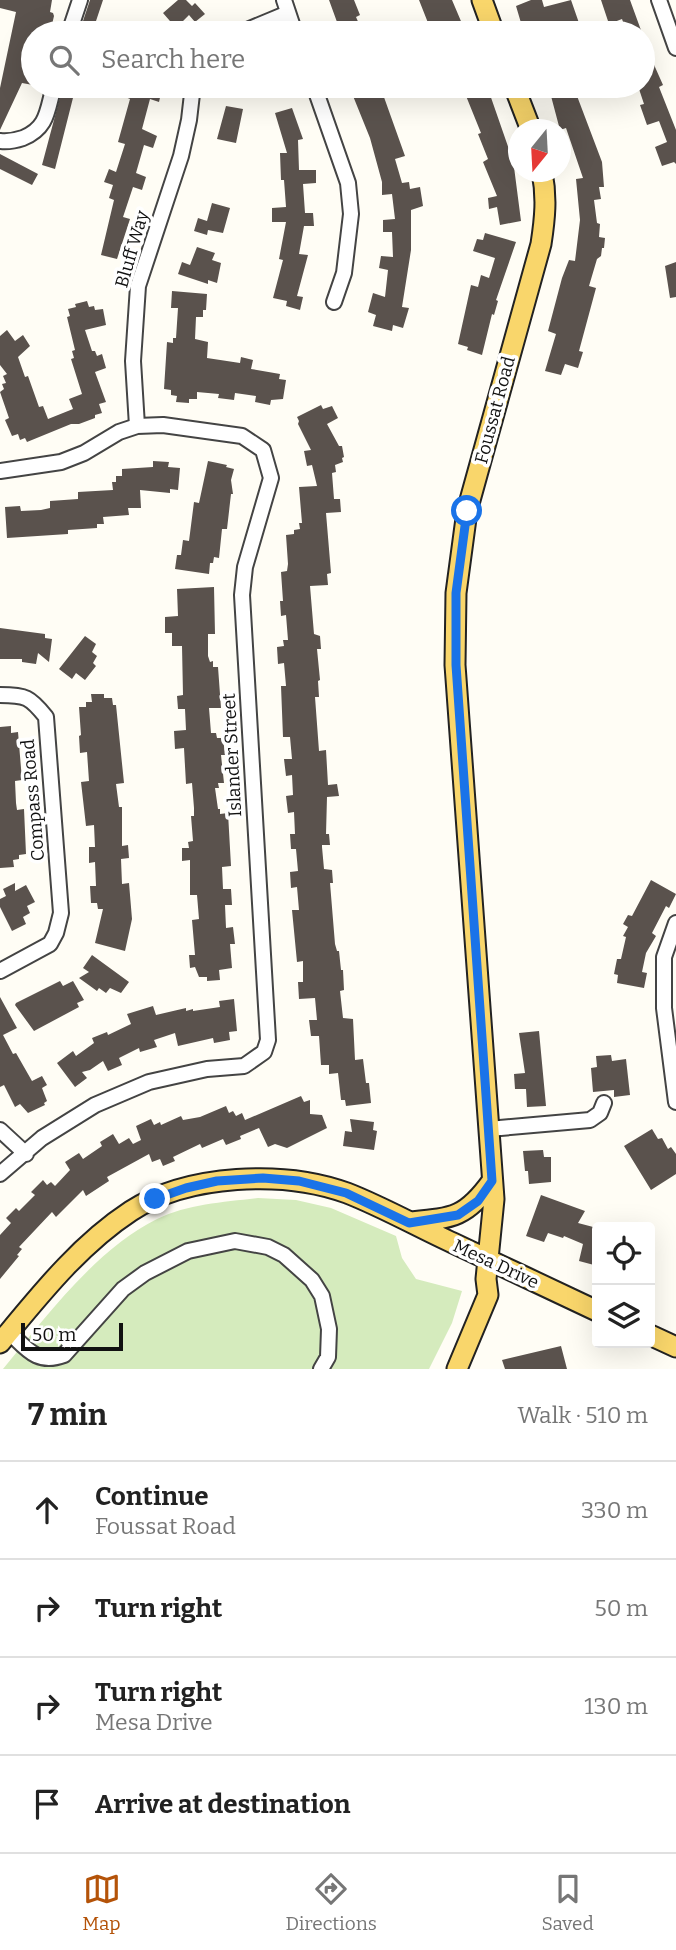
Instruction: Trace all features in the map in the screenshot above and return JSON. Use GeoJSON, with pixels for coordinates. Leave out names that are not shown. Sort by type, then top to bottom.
{"type":"FeatureCollection","features":[{"type":"Feature","properties":{"kind":"main road"},"geometry":{"type":"LineString","coordinates":[[482,0],[490,21]]}},
{"type":"Feature","properties":{"kind":"main road"},"geometry":{"type":"LineString","coordinates":[[519,98],[527,119]]}},
{"type":"Feature","properties":{"kind":"main road","name":"Foussat Road"},"geometry":{"type":"LineString","coordinates":[[457,1369],[488,1295],[487,1270],[494,1199],[456,665],[456,593],[467,511],[541,244],[547,211],[544,182]]}},
{"type":"Feature","properties":{"kind":"main road","name":"Mesa Drive"},"geometry":{"type":"LineString","coordinates":[[4,1337],[71,1261],[105,1230],[133,1210],[186,1188],[217,1181],[251,1179],[299,1181],[346,1193],[409,1223],[487,1270],[592,1309]]}},
{"type":"Feature","properties":{"kind":"main road"},"geometry":{"type":"LineString","coordinates":[[409,1223],[458,1215],[478,1201],[492,1181]]}},
{"type":"Feature","properties":{"kind":"main road","name":"Foussat Road"},"geometry":{"type":"LineString","coordinates":[[445,1369],[487,1270]]}},
{"type":"Feature","properties":{"kind":"main road"},"geometry":{"type":"LineString","coordinates":[[655,1337],[676,1347]]}},
{"type":"Feature","properties":{"kind":"street"},"geometry":{"type":"LineString","coordinates":[[73,21],[80,0]]}},
{"type":"Feature","properties":{"kind":"street"},"geometry":{"type":"LineString","coordinates":[[659,0],[673,31],[676,48]]}},
{"type":"Feature","properties":{"kind":"street"},"geometry":{"type":"LineString","coordinates":[[260,21],[286,6]]}},
{"type":"Feature","properties":{"kind":"street"},"geometry":{"type":"LineString","coordinates":[[0,141],[12,142],[36,133],[44,123],[51,98]]}},
{"type":"Feature","properties":{"kind":"street","name":"Bluff Way"},"geometry":{"type":"LineString","coordinates":[[137,426],[133,361],[138,286],[181,156],[192,98]]}},
{"type":"Feature","properties":{"kind":"street"},"geometry":{"type":"LineString","coordinates":[[318,98],[348,183],[351,214],[344,273],[334,302]]}},
{"type":"Feature","properties":{"kind":"street","name":"Islander Street"},"geometry":{"type":"LineString","coordinates":[[26,1154],[41,1138],[94,1105],[149,1082],[207,1069],[244,1066],[264,1052],[268,1040],[242,596],[245,568],[271,478],[267,458],[263,450],[242,436],[163,425],[137,426]]}},
{"type":"Feature","properties":{"kind":"street"},"geometry":{"type":"LineString","coordinates":[[0,471],[61,462],[84,453],[118,432],[137,426]]}},
{"type":"Feature","properties":{"kind":"street","name":"Compass Road"},"geometry":{"type":"LineString","coordinates":[[0,695],[32,699],[46,717],[61,912],[50,944],[0,971]]}},
{"type":"Feature","properties":{"kind":"street"},"geometry":{"type":"LineString","coordinates":[[676,923],[664,957],[676,1102]]}},
{"type":"Feature","properties":{"kind":"street"},"geometry":{"type":"LineString","coordinates":[[489,1129],[590,1120],[600,1113],[604,1103]]}},
{"type":"Feature","properties":{"kind":"street"},"geometry":{"type":"LineString","coordinates":[[0,1130],[26,1154],[6,1166],[0,1174]]}},
{"type":"Feature","properties":{"kind":"street"},"geometry":{"type":"LineString","coordinates":[[4,1337],[33,1355],[52,1360],[64,1355],[123,1290],[145,1273],[188,1251],[235,1241],[276,1251],[312,1280],[322,1296],[329,1329],[328,1357],[321,1369]]}},
{"type":"Feature","properties":{"kind":"green space"},"geometry":{"type":"Polygon","coordinates":[[[258,1198],[296,1200],[331,1208],[396,1236],[402,1258],[416,1279],[462,1291],[452,1323],[429,1369],[3,1369],[73,1286],[113,1248],[135,1232],[157,1219],[181,1210],[258,1198]]]}},
{"type":"Feature","properties":{"kind":"building"},"geometry":{"type":"Polygon","coordinates":[[[0,0],[52,0],[50,12],[54,16],[53,21],[21,21],[21,85],[0,130],[0,88],[16,12],[0,8],[0,0]]]}},
{"type":"Feature","properties":{"kind":"building"},"geometry":{"type":"Polygon","coordinates":[[[90,0],[103,0],[96,21],[83,21],[90,0]]]}},
{"type":"Feature","properties":{"kind":"building"},"geometry":{"type":"Polygon","coordinates":[[[178,0],[186,0],[192,6],[195,3],[205,14],[196,21],[189,15],[183,21],[170,21],[163,13],[178,0]]]}},
{"type":"Feature","properties":{"kind":"building"},"geometry":{"type":"Polygon","coordinates":[[[329,0],[354,0],[360,15],[356,17],[358,21],[337,21],[329,0]]]}},
{"type":"Feature","properties":{"kind":"building"},"geometry":{"type":"Polygon","coordinates":[[[419,0],[452,0],[461,21],[427,21],[419,0]]]}},
{"type":"Feature","properties":{"kind":"building"},"geometry":{"type":"Polygon","coordinates":[[[531,0],[542,0],[544,7],[571,0],[578,21],[520,21],[516,6],[531,0]]]}},
{"type":"Feature","properties":{"kind":"building"},"geometry":{"type":"Polygon","coordinates":[[[601,0],[630,0],[638,21],[608,21],[601,0]]]}},
{"type":"Feature","properties":{"kind":"building"},"geometry":{"type":"Polygon","coordinates":[[[655,67],[663,85],[659,87],[676,130],[676,164],[674,162],[662,166],[655,147],[667,142],[659,121],[647,125],[640,105],[644,104],[642,98],[655,98],[655,67]]]}},
{"type":"Feature","properties":{"kind":"building"},"geometry":{"type":"Polygon","coordinates":[[[60,98],[73,98],[55,169],[42,165],[60,98]]]}},
{"type":"Feature","properties":{"kind":"building"},"geometry":{"type":"Polygon","coordinates":[[[128,98],[160,98],[159,102],[150,99],[142,129],[157,136],[153,148],[144,145],[136,173],[146,177],[142,190],[133,187],[123,217],[130,219],[117,259],[101,255],[114,200],[109,198],[113,185],[104,182],[109,169],[116,172],[125,144],[118,142],[130,99],[128,98]]]}},
{"type":"Feature","properties":{"kind":"building"},"geometry":{"type":"Polygon","coordinates":[[[354,98],[384,98],[405,156],[395,159],[402,183],[409,182],[410,189],[420,187],[423,206],[411,210],[411,250],[402,307],[409,308],[403,328],[393,325],[392,331],[373,326],[376,315],[368,312],[373,293],[385,297],[388,270],[379,268],[381,256],[393,257],[392,232],[383,232],[383,220],[395,219],[392,194],[382,195],[382,182],[370,138],[354,98]]]}},
{"type":"Feature","properties":{"kind":"building"},"geometry":{"type":"Polygon","coordinates":[[[467,98],[491,98],[508,146],[508,182],[516,182],[521,221],[500,225],[497,207],[489,209],[488,198],[497,196],[483,162],[488,159],[478,134],[481,133],[467,98]]]}},
{"type":"Feature","properties":{"kind":"building"},"geometry":{"type":"Polygon","coordinates":[[[552,98],[578,98],[602,162],[604,187],[599,187],[601,199],[594,200],[597,223],[600,224],[599,237],[605,238],[604,248],[597,259],[589,286],[596,288],[579,351],[583,352],[578,368],[565,364],[561,375],[545,371],[556,334],[548,331],[562,278],[569,260],[575,261],[580,220],[576,179],[583,178],[571,143],[571,119],[557,119],[552,98]]]}},
{"type":"Feature","properties":{"kind":"building"},"geometry":{"type":"Polygon","coordinates":[[[226,106],[243,109],[236,143],[217,139],[226,106]]]}},
{"type":"Feature","properties":{"kind":"building"},"geometry":{"type":"Polygon","coordinates":[[[292,108],[303,139],[298,140],[299,170],[316,170],[316,183],[303,184],[305,213],[313,213],[314,226],[304,226],[299,254],[308,255],[297,296],[303,297],[300,310],[286,306],[287,301],[273,298],[283,260],[279,259],[286,222],[272,222],[272,208],[286,207],[280,153],[287,153],[275,113],[292,108]]]}},
{"type":"Feature","properties":{"kind":"building"},"geometry":{"type":"Polygon","coordinates":[[[0,154],[38,174],[32,185],[0,169],[0,154]]]}},
{"type":"Feature","properties":{"kind":"building"},"geometry":{"type":"Polygon","coordinates":[[[212,203],[230,208],[223,233],[208,230],[207,235],[194,231],[198,218],[207,221],[212,203]]]}},
{"type":"Feature","properties":{"kind":"building"},"geometry":{"type":"Polygon","coordinates":[[[485,233],[516,242],[496,300],[498,301],[482,355],[458,344],[471,285],[478,287],[481,275],[489,278],[495,258],[473,251],[477,239],[483,240],[485,233]]]}},
{"type":"Feature","properties":{"kind":"building"},"geometry":{"type":"Polygon","coordinates":[[[197,247],[215,253],[212,260],[221,263],[217,283],[208,280],[208,284],[178,274],[182,262],[190,265],[197,247]]]}},
{"type":"Feature","properties":{"kind":"building"},"geometry":{"type":"Polygon","coordinates":[[[676,262],[676,297],[670,298],[665,266],[676,262]]]}},
{"type":"Feature","properties":{"kind":"building"},"geometry":{"type":"Polygon","coordinates":[[[172,291],[207,294],[203,317],[196,317],[195,339],[208,342],[207,358],[240,363],[241,357],[253,360],[251,369],[280,374],[279,379],[286,380],[283,399],[271,400],[270,405],[255,402],[256,396],[235,393],[234,400],[218,398],[219,394],[197,392],[197,399],[189,399],[189,403],[176,402],[177,396],[171,395],[171,390],[164,389],[167,342],[173,343],[173,338],[176,338],[178,308],[171,308],[172,291]]]}},
{"type":"Feature","properties":{"kind":"building"},"geometry":{"type":"Polygon","coordinates":[[[87,301],[89,307],[94,306],[95,310],[103,309],[106,325],[85,330],[92,351],[95,351],[97,356],[102,354],[106,368],[95,372],[106,402],[99,404],[102,413],[95,415],[95,418],[71,424],[27,442],[25,438],[20,440],[18,434],[12,436],[5,420],[9,418],[0,392],[4,389],[2,384],[6,383],[3,376],[7,374],[0,365],[0,336],[7,330],[15,341],[23,335],[30,346],[18,357],[39,407],[43,406],[48,419],[73,409],[69,399],[82,394],[71,359],[74,358],[72,351],[75,350],[67,317],[70,316],[68,309],[87,301]]]}},
{"type":"Feature","properties":{"kind":"building"},"geometry":{"type":"Polygon","coordinates":[[[321,405],[323,409],[332,406],[338,418],[327,424],[339,446],[342,446],[344,457],[343,462],[335,465],[336,472],[332,473],[334,499],[340,499],[341,512],[326,513],[331,573],[327,574],[328,585],[310,586],[314,634],[320,636],[321,649],[317,649],[319,697],[315,697],[319,751],[326,750],[328,785],[337,784],[339,796],[327,797],[326,834],[329,834],[330,845],[322,847],[324,869],[332,870],[333,883],[330,883],[335,944],[343,970],[344,990],[340,991],[343,1018],[353,1019],[355,1060],[363,1059],[371,1103],[346,1106],[345,1100],[341,1100],[338,1073],[329,1074],[329,1065],[321,1065],[319,1036],[311,1036],[309,1020],[317,1020],[315,998],[299,999],[298,982],[303,982],[303,961],[297,962],[292,910],[299,910],[297,887],[291,888],[290,872],[298,871],[296,849],[291,849],[290,834],[295,834],[294,812],[288,813],[286,796],[293,795],[292,775],[286,776],[284,759],[292,759],[290,737],[283,737],[281,686],[286,686],[284,663],[278,664],[277,647],[284,646],[283,640],[288,640],[286,615],[281,616],[280,601],[283,601],[281,572],[287,571],[288,564],[286,535],[294,534],[294,530],[300,529],[299,523],[302,523],[299,487],[317,486],[312,465],[307,466],[304,451],[311,450],[297,417],[321,405]]]}},
{"type":"Feature","properties":{"kind":"building"},"geometry":{"type":"Polygon","coordinates":[[[153,461],[169,462],[168,467],[180,468],[178,490],[170,489],[170,493],[140,490],[141,508],[128,508],[129,515],[103,517],[104,524],[97,524],[97,528],[68,530],[68,534],[7,538],[5,507],[20,506],[21,511],[41,510],[50,508],[50,501],[78,499],[78,492],[113,490],[112,482],[116,482],[116,476],[122,476],[122,469],[153,467],[153,461]]]}},
{"type":"Feature","properties":{"kind":"building"},"geometry":{"type":"Polygon","coordinates":[[[208,461],[234,469],[227,529],[222,529],[219,558],[214,557],[213,563],[210,563],[209,574],[175,569],[183,540],[189,541],[194,502],[199,503],[208,461]]]}},
{"type":"Feature","properties":{"kind":"building"},"geometry":{"type":"Polygon","coordinates":[[[214,587],[215,634],[208,634],[208,656],[210,662],[213,661],[213,667],[218,667],[221,708],[209,708],[211,733],[216,733],[217,738],[223,738],[225,755],[221,755],[224,783],[218,783],[219,788],[215,788],[220,814],[228,813],[231,866],[222,867],[223,889],[231,889],[232,905],[225,905],[226,928],[233,927],[235,944],[230,944],[232,968],[219,970],[220,980],[207,981],[207,977],[199,977],[195,967],[190,968],[189,955],[195,955],[192,920],[199,919],[197,895],[190,895],[190,860],[182,861],[182,848],[189,848],[188,842],[193,841],[191,816],[194,816],[194,808],[192,783],[186,784],[184,748],[175,749],[174,731],[186,730],[185,709],[178,709],[177,696],[183,695],[182,646],[172,646],[172,633],[165,633],[165,617],[178,616],[177,589],[214,587]]]}},
{"type":"Feature","properties":{"kind":"building"},"geometry":{"type":"Polygon","coordinates":[[[0,628],[45,634],[45,638],[52,639],[49,662],[38,653],[36,664],[22,662],[22,659],[0,659],[0,628]]]}},
{"type":"Feature","properties":{"kind":"building"},"geometry":{"type":"Polygon","coordinates":[[[85,636],[96,644],[92,652],[97,656],[93,663],[96,666],[85,680],[76,673],[72,679],[59,669],[85,636]]]}},
{"type":"Feature","properties":{"kind":"building"},"geometry":{"type":"Polygon","coordinates":[[[91,694],[104,694],[104,698],[112,698],[113,705],[116,705],[124,783],[116,784],[119,807],[122,807],[122,846],[128,845],[129,858],[121,859],[122,884],[129,883],[132,919],[125,951],[95,943],[103,909],[98,909],[97,903],[91,903],[90,886],[96,886],[95,862],[89,863],[89,847],[95,847],[94,825],[86,826],[81,782],[89,781],[87,752],[80,753],[79,736],[79,707],[86,707],[86,702],[92,702],[91,694]]]}},
{"type":"Feature","properties":{"kind":"building"},"geometry":{"type":"Polygon","coordinates":[[[11,726],[11,733],[18,732],[22,780],[15,781],[16,803],[17,810],[24,809],[26,854],[13,860],[14,867],[0,868],[0,727],[11,726]]]}},
{"type":"Feature","properties":{"kind":"building"},"geometry":{"type":"Polygon","coordinates":[[[651,880],[676,894],[669,908],[666,906],[652,933],[656,936],[646,953],[642,972],[647,973],[644,988],[617,983],[618,975],[614,974],[617,959],[621,959],[626,937],[623,936],[628,927],[623,924],[628,915],[632,916],[651,880]]]}},
{"type":"Feature","properties":{"kind":"building"},"geometry":{"type":"Polygon","coordinates":[[[15,883],[15,891],[26,885],[35,902],[27,906],[30,913],[23,917],[26,924],[12,931],[0,907],[0,899],[6,896],[3,889],[15,883]]]}},
{"type":"Feature","properties":{"kind":"building"},"geometry":{"type":"Polygon","coordinates":[[[92,955],[129,982],[121,993],[110,988],[106,993],[99,988],[97,991],[79,978],[89,972],[83,968],[92,955]]]}},
{"type":"Feature","properties":{"kind":"building"},"geometry":{"type":"Polygon","coordinates":[[[60,981],[63,986],[73,981],[84,1000],[77,1003],[79,1007],[34,1031],[16,1003],[60,981]]]}},
{"type":"Feature","properties":{"kind":"building"},"geometry":{"type":"Polygon","coordinates":[[[0,997],[17,1028],[3,1035],[13,1054],[16,1053],[32,1081],[42,1076],[47,1085],[42,1088],[47,1101],[45,1105],[28,1113],[20,1104],[15,1107],[4,1085],[0,1087],[0,997]]]}},
{"type":"Feature","properties":{"kind":"building"},"geometry":{"type":"Polygon","coordinates":[[[234,999],[237,1031],[229,1032],[230,1040],[214,1043],[213,1038],[178,1046],[175,1033],[154,1040],[157,1047],[140,1052],[139,1048],[119,1058],[122,1065],[108,1071],[103,1061],[82,1072],[87,1078],[75,1087],[57,1063],[73,1051],[76,1056],[94,1043],[92,1038],[107,1032],[108,1035],[131,1024],[127,1014],[153,1006],[156,1015],[186,1008],[186,1011],[193,1011],[220,1007],[219,1001],[234,999]]]}},
{"type":"Feature","properties":{"kind":"building"},"geometry":{"type":"Polygon","coordinates":[[[539,1031],[546,1106],[527,1107],[526,1089],[515,1089],[514,1074],[525,1073],[519,1033],[539,1031]]]}},
{"type":"Feature","properties":{"kind":"building"},"geometry":{"type":"Polygon","coordinates":[[[611,1055],[612,1061],[626,1059],[630,1095],[614,1097],[614,1090],[593,1092],[591,1068],[597,1067],[596,1056],[611,1055]]]}},
{"type":"Feature","properties":{"kind":"building"},"geometry":{"type":"Polygon","coordinates":[[[301,1096],[304,1102],[310,1100],[310,1114],[322,1115],[327,1128],[287,1148],[275,1144],[268,1147],[259,1128],[226,1145],[223,1139],[202,1148],[200,1144],[173,1157],[175,1161],[163,1166],[160,1159],[152,1162],[149,1154],[107,1177],[109,1181],[86,1196],[83,1190],[56,1217],[52,1212],[19,1247],[22,1249],[17,1255],[19,1256],[0,1279],[0,1235],[11,1223],[6,1218],[16,1208],[19,1211],[35,1195],[31,1192],[43,1180],[47,1185],[51,1182],[55,1186],[70,1170],[65,1162],[79,1153],[83,1159],[102,1146],[100,1142],[113,1134],[119,1144],[129,1138],[133,1144],[141,1140],[136,1126],[151,1119],[154,1125],[160,1122],[161,1125],[181,1116],[183,1120],[200,1117],[226,1106],[229,1113],[233,1111],[236,1116],[242,1113],[245,1120],[301,1096]]]}},
{"type":"Feature","properties":{"kind":"building"},"geometry":{"type":"Polygon","coordinates":[[[350,1119],[374,1122],[373,1130],[377,1131],[374,1150],[343,1146],[345,1131],[352,1132],[350,1119]]]}},
{"type":"Feature","properties":{"kind":"building"},"geometry":{"type":"Polygon","coordinates":[[[652,1129],[658,1139],[662,1138],[668,1149],[671,1147],[676,1154],[676,1174],[651,1190],[624,1146],[652,1129]]]}},
{"type":"Feature","properties":{"kind":"building"},"geometry":{"type":"Polygon","coordinates":[[[543,1150],[544,1157],[551,1157],[551,1182],[529,1184],[523,1151],[543,1150]]]}},
{"type":"Feature","properties":{"kind":"building"},"geometry":{"type":"Polygon","coordinates":[[[541,1195],[585,1211],[578,1223],[592,1227],[592,1264],[579,1261],[583,1244],[548,1233],[544,1242],[526,1236],[541,1195]]]}},
{"type":"Feature","properties":{"kind":"building"},"geometry":{"type":"Polygon","coordinates":[[[561,1346],[567,1369],[505,1369],[502,1360],[561,1346]]]}},
{"type":"Feature","properties":{"kind":"route"},"geometry":{"type":"LineString","coordinates":[[155,1199],[217,1181],[263,1178],[299,1181],[346,1193],[409,1223],[458,1215],[478,1201],[492,1181],[456,665],[456,593],[467,511]]}}]}
